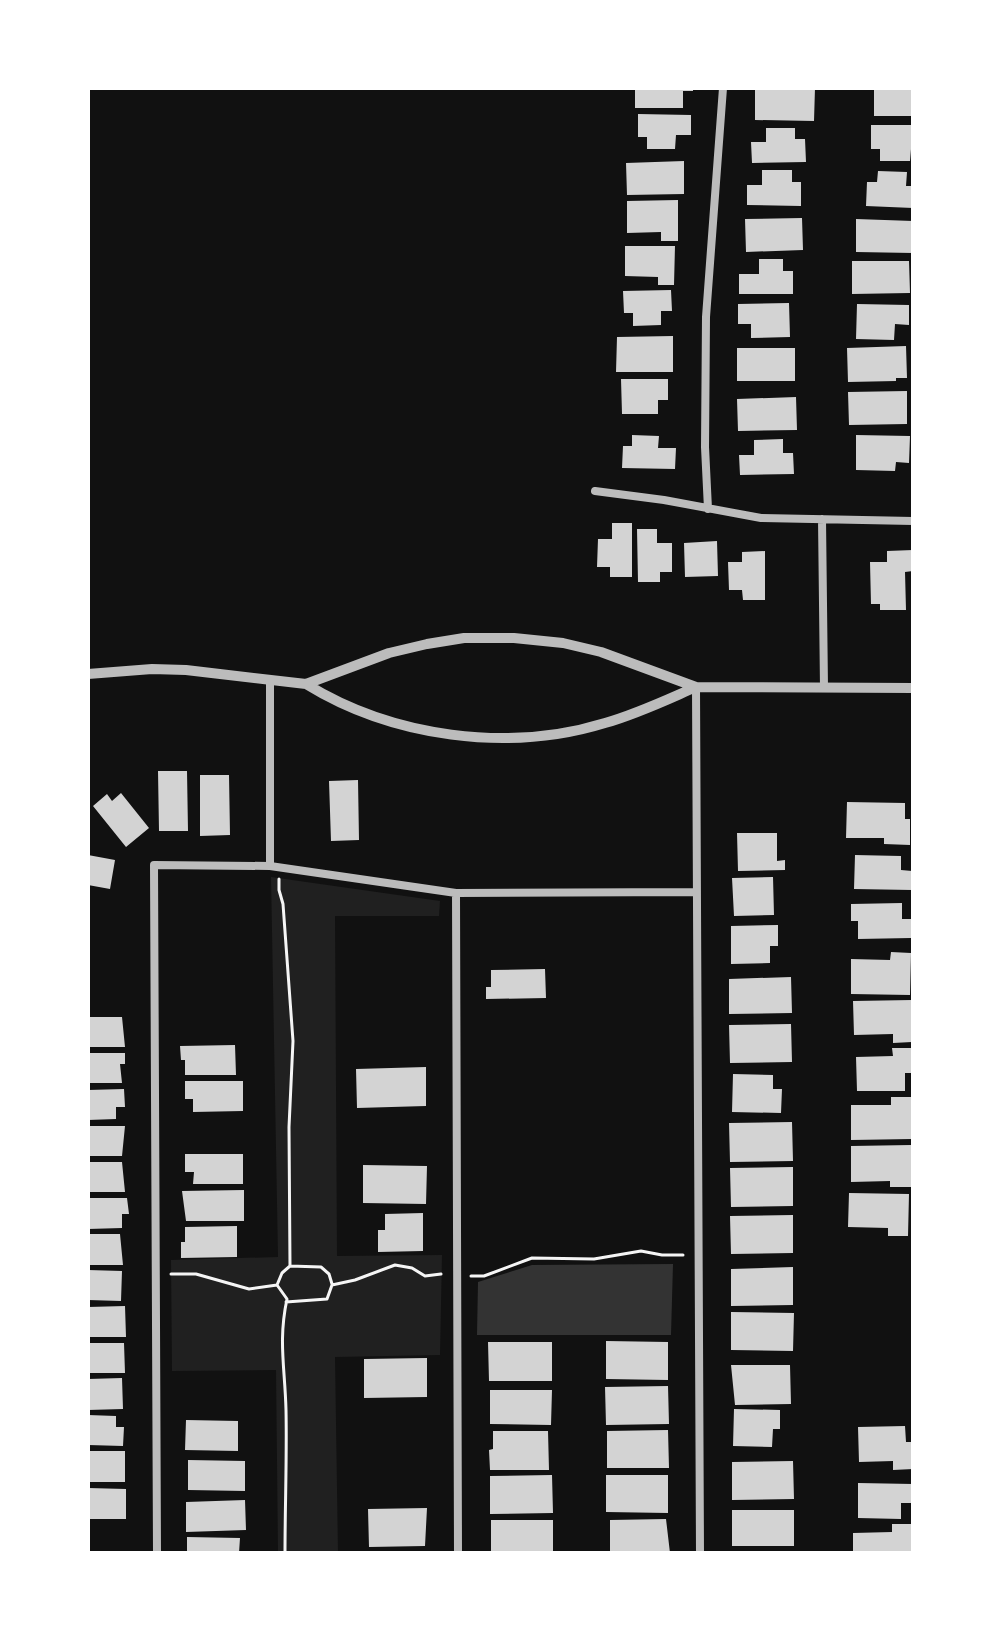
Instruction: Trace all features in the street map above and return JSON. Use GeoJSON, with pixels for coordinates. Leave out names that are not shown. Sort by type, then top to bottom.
{"type":"FeatureCollection","features":[{"type":"Feature","properties":{"kind":"street"},"geometry":{"type":"LineString","coordinates":[[708,509],[706,317],[723,88]]}},
{"type":"Feature","properties":{"kind":"street"},"geometry":{"type":"LineString","coordinates":[[595,491],[761,518],[913,521]]}},
{"type":"Feature","properties":{"kind":"street"},"geometry":{"type":"LineString","coordinates":[[822,519],[824,688]]}},
{"type":"Feature","properties":{"kind":"street"},"geometry":{"type":"LineString","coordinates":[[88,674],[186,670],[306,684],[389,653],[427,644],[464,638],[514,638],[563,643],[601,652],[696,687],[913,688]]}},
{"type":"Feature","properties":{"kind":"street"},"geometry":{"type":"LineString","coordinates":[[270,681],[270,866]]}},
{"type":"Feature","properties":{"kind":"street"},"geometry":{"type":"LineString","coordinates":[[306,684],[332,700],[380,719],[439,732],[503,737],[561,732],[605,723],[696,687]]}},
{"type":"Feature","properties":{"kind":"street"},"geometry":{"type":"LineString","coordinates":[[696,687],[700,1553]]}},
{"type":"Feature","properties":{"kind":"street"},"geometry":{"type":"LineString","coordinates":[[157,1553],[154,865],[270,866],[456,893],[696,892]]}},
{"type":"Feature","properties":{"kind":"street"},"geometry":{"type":"LineString","coordinates":[[456,893],[458,1553]]}},
{"type":"Feature","properties":{"kind":"path"},"geometry":{"type":"LineString","coordinates":[[279,879],[293,1041],[289,1141],[290,1266]]}},
{"type":"Feature","properties":{"kind":"path"},"geometry":{"type":"LineString","coordinates":[[468,1276],[484,1276],[532,1258],[594,1259],[641,1251],[683,1255]]}},
{"type":"Feature","properties":{"kind":"path"},"geometry":{"type":"LineString","coordinates":[[332,1285],[395,1265],[412,1268],[425,1276],[441,1274]]}},
{"type":"Feature","properties":{"kind":"path"},"geometry":{"type":"LineString","coordinates":[[277,1285],[282,1273],[290,1266],[321,1267],[329,1274],[332,1285],[327,1299],[286,1302]]}},
{"type":"Feature","properties":{"kind":"path"},"geometry":{"type":"LineString","coordinates":[[171,1274],[196,1274],[249,1289],[277,1285]]}},
{"type":"Feature","properties":{"kind":"path"},"geometry":{"type":"LineString","coordinates":[[277,1285],[287,1299],[281,1326],[286,1410],[285,1553]]}},
{"type":"Feature","properties":{"kind":"shaded area"},"geometry":{"type":"Polygon","coordinates":[[[271,877],[440,901],[439,916],[335,916],[337,1256],[442,1255],[440,1355],[335,1357],[338,1553],[278,1553],[276,1370],[172,1371],[171,1260],[278,1257],[271,877]]]}},
{"type":"Feature","properties":{"kind":"shaded area"},"geometry":{"type":"Polygon","coordinates":[[[673,1264],[671,1335],[477,1335],[478,1282],[532,1265],[673,1264]]]}},
{"type":"Feature","properties":{"kind":"building"},"geometry":{"type":"Polygon","coordinates":[[[635,88],[693,88],[693,91],[683,91],[683,108],[635,108],[635,88]]]}},
{"type":"Feature","properties":{"kind":"building"},"geometry":{"type":"Polygon","coordinates":[[[755,88],[815,88],[814,121],[755,120],[755,88]]]}},
{"type":"Feature","properties":{"kind":"building"},"geometry":{"type":"Polygon","coordinates":[[[874,88],[913,88],[911,116],[874,116],[874,88]]]}},
{"type":"Feature","properties":{"kind":"building"},"geometry":{"type":"Polygon","coordinates":[[[638,114],[691,115],[691,135],[676,135],[675,149],[647,149],[647,137],[638,137],[638,114]]]}},
{"type":"Feature","properties":{"kind":"building"},"geometry":{"type":"Polygon","coordinates":[[[871,125],[913,125],[910,161],[880,161],[880,149],[871,149],[871,125]]]}},
{"type":"Feature","properties":{"kind":"building"},"geometry":{"type":"Polygon","coordinates":[[[766,128],[795,128],[795,139],[805,139],[806,162],[752,163],[751,142],[766,142],[766,128]]]}},
{"type":"Feature","properties":{"kind":"building"},"geometry":{"type":"Polygon","coordinates":[[[684,161],[684,194],[627,195],[626,163],[684,161]]]}},
{"type":"Feature","properties":{"kind":"building"},"geometry":{"type":"Polygon","coordinates":[[[762,170],[792,170],[792,182],[801,182],[801,206],[747,205],[747,185],[762,185],[762,170]]]}},
{"type":"Feature","properties":{"kind":"building"},"geometry":{"type":"Polygon","coordinates":[[[878,171],[907,172],[906,186],[913,186],[913,208],[866,206],[867,182],[877,182],[878,171]]]}},
{"type":"Feature","properties":{"kind":"building"},"geometry":{"type":"Polygon","coordinates":[[[678,200],[678,241],[661,241],[661,232],[627,233],[627,201],[678,200]]]}},
{"type":"Feature","properties":{"kind":"building"},"geometry":{"type":"Polygon","coordinates":[[[802,218],[803,250],[746,252],[745,219],[802,218]]]}},
{"type":"Feature","properties":{"kind":"building"},"geometry":{"type":"Polygon","coordinates":[[[856,219],[913,221],[913,253],[856,252],[856,219]]]}},
{"type":"Feature","properties":{"kind":"building"},"geometry":{"type":"Polygon","coordinates":[[[625,246],[675,246],[674,285],[658,285],[658,277],[625,276],[625,246]]]}},
{"type":"Feature","properties":{"kind":"building"},"geometry":{"type":"Polygon","coordinates":[[[759,259],[783,259],[783,271],[793,271],[793,294],[739,294],[739,274],[759,274],[759,259]]]}},
{"type":"Feature","properties":{"kind":"building"},"geometry":{"type":"Polygon","coordinates":[[[852,261],[909,261],[910,293],[852,294],[852,261]]]}},
{"type":"Feature","properties":{"kind":"building"},"geometry":{"type":"Polygon","coordinates":[[[671,290],[672,311],[661,311],[661,325],[633,326],[633,313],[624,313],[623,291],[671,290]]]}},
{"type":"Feature","properties":{"kind":"building"},"geometry":{"type":"Polygon","coordinates":[[[789,303],[790,337],[751,338],[751,324],[738,324],[738,304],[789,303]]]}},
{"type":"Feature","properties":{"kind":"building"},"geometry":{"type":"Polygon","coordinates":[[[857,304],[909,305],[909,325],[895,324],[894,340],[856,339],[857,304]]]}},
{"type":"Feature","properties":{"kind":"building"},"geometry":{"type":"Polygon","coordinates":[[[673,336],[673,372],[616,372],[617,337],[673,336]]]}},
{"type":"Feature","properties":{"kind":"building"},"geometry":{"type":"Polygon","coordinates":[[[906,346],[907,378],[848,382],[847,348],[906,346]]]}},
{"type":"Feature","properties":{"kind":"building"},"geometry":{"type":"Polygon","coordinates":[[[737,348],[795,348],[795,381],[737,381],[737,348]]]}},
{"type":"Feature","properties":{"kind":"building"},"geometry":{"type":"Polygon","coordinates":[[[621,379],[668,379],[668,400],[658,400],[658,414],[622,414],[621,379]]]}},
{"type":"Feature","properties":{"kind":"building"},"geometry":{"type":"Polygon","coordinates":[[[907,391],[907,424],[849,425],[848,392],[907,391]]]}},
{"type":"Feature","properties":{"kind":"building"},"geometry":{"type":"Polygon","coordinates":[[[796,397],[797,430],[738,431],[737,399],[796,397]]]}},
{"type":"Feature","properties":{"kind":"building"},"geometry":{"type":"Polygon","coordinates":[[[632,435],[659,436],[658,448],[676,448],[675,469],[622,468],[623,446],[632,446],[632,435]]]}},
{"type":"Feature","properties":{"kind":"building"},"geometry":{"type":"Polygon","coordinates":[[[856,435],[910,436],[909,463],[896,462],[895,471],[856,470],[856,435]]]}},
{"type":"Feature","properties":{"kind":"building"},"geometry":{"type":"Polygon","coordinates":[[[783,439],[783,453],[793,453],[794,474],[740,475],[739,455],[754,455],[754,440],[783,439]]]}},
{"type":"Feature","properties":{"kind":"building"},"geometry":{"type":"Polygon","coordinates":[[[612,523],[632,523],[632,577],[610,577],[610,567],[597,567],[598,539],[612,539],[612,523]]]}},
{"type":"Feature","properties":{"kind":"building"},"geometry":{"type":"Polygon","coordinates":[[[637,529],[657,529],[657,543],[672,543],[672,572],[660,572],[660,582],[638,582],[637,529]]]}},
{"type":"Feature","properties":{"kind":"building"},"geometry":{"type":"Polygon","coordinates":[[[717,541],[718,576],[685,577],[684,543],[717,541]]]}},
{"type":"Feature","properties":{"kind":"building"},"geometry":{"type":"Polygon","coordinates":[[[913,550],[913,571],[905,572],[906,610],[880,610],[880,604],[871,604],[870,562],[887,562],[887,551],[913,550]]]}},
{"type":"Feature","properties":{"kind":"building"},"geometry":{"type":"Polygon","coordinates":[[[765,551],[765,600],[743,600],[742,590],[729,590],[728,562],[742,562],[742,552],[765,551]]]}},
{"type":"Feature","properties":{"kind":"building"},"geometry":{"type":"Polygon","coordinates":[[[158,771],[187,771],[188,831],[159,831],[158,771]]]}},
{"type":"Feature","properties":{"kind":"building"},"geometry":{"type":"Polygon","coordinates":[[[200,775],[229,775],[230,835],[200,836],[200,775]]]}},
{"type":"Feature","properties":{"kind":"building"},"geometry":{"type":"Polygon","coordinates":[[[358,780],[359,840],[331,841],[329,781],[358,780]]]}},
{"type":"Feature","properties":{"kind":"building"},"geometry":{"type":"Polygon","coordinates":[[[121,793],[149,828],[126,847],[93,806],[107,794],[112,801],[121,793]]]}},
{"type":"Feature","properties":{"kind":"building"},"geometry":{"type":"Polygon","coordinates":[[[847,802],[905,803],[905,819],[910,819],[910,845],[884,844],[884,838],[846,838],[847,802]]]}},
{"type":"Feature","properties":{"kind":"building"},"geometry":{"type":"Polygon","coordinates":[[[737,833],[777,833],[777,861],[785,860],[785,870],[738,871],[737,833]]]}},
{"type":"Feature","properties":{"kind":"building"},"geometry":{"type":"Polygon","coordinates":[[[88,855],[115,860],[110,889],[88,885],[88,855]]]}},
{"type":"Feature","properties":{"kind":"building"},"geometry":{"type":"Polygon","coordinates":[[[855,855],[901,856],[901,870],[912,871],[912,890],[854,889],[855,855]]]}},
{"type":"Feature","properties":{"kind":"building"},"geometry":{"type":"Polygon","coordinates":[[[773,877],[774,915],[734,916],[732,878],[773,877]]]}},
{"type":"Feature","properties":{"kind":"building"},"geometry":{"type":"Polygon","coordinates":[[[902,903],[902,919],[911,919],[911,938],[858,939],[858,921],[851,921],[851,904],[902,903]]]}},
{"type":"Feature","properties":{"kind":"building"},"geometry":{"type":"Polygon","coordinates":[[[778,925],[778,946],[770,946],[770,963],[731,964],[731,926],[778,925]]]}},
{"type":"Feature","properties":{"kind":"building"},"geometry":{"type":"Polygon","coordinates":[[[891,952],[911,953],[910,995],[851,994],[851,959],[890,960],[891,952]]]}},
{"type":"Feature","properties":{"kind":"building"},"geometry":{"type":"Polygon","coordinates":[[[545,969],[546,998],[486,999],[486,987],[491,987],[491,970],[545,969]]]}},
{"type":"Feature","properties":{"kind":"building"},"geometry":{"type":"Polygon","coordinates":[[[791,977],[792,1013],[729,1014],[729,979],[791,977]]]}},
{"type":"Feature","properties":{"kind":"building"},"geometry":{"type":"Polygon","coordinates":[[[912,1000],[912,1042],[893,1043],[893,1034],[854,1035],[853,1001],[912,1000]]]}},
{"type":"Feature","properties":{"kind":"building"},"geometry":{"type":"Polygon","coordinates":[[[88,1017],[122,1017],[125,1047],[88,1047],[88,1017]]]}},
{"type":"Feature","properties":{"kind":"building"},"geometry":{"type":"Polygon","coordinates":[[[791,1024],[792,1062],[730,1063],[729,1025],[791,1024]]]}},
{"type":"Feature","properties":{"kind":"building"},"geometry":{"type":"Polygon","coordinates":[[[235,1045],[236,1075],[185,1075],[185,1060],[181,1060],[180,1046],[235,1045]]]}},
{"type":"Feature","properties":{"kind":"building"},"geometry":{"type":"Polygon","coordinates":[[[892,1048],[912,1048],[912,1073],[905,1073],[905,1091],[857,1091],[856,1057],[893,1056],[892,1048]]]}},
{"type":"Feature","properties":{"kind":"building"},"geometry":{"type":"Polygon","coordinates":[[[88,1053],[125,1053],[125,1064],[120,1064],[122,1083],[88,1083],[88,1053]]]}},
{"type":"Feature","properties":{"kind":"building"},"geometry":{"type":"Polygon","coordinates":[[[426,1067],[426,1106],[357,1108],[356,1069],[426,1067]]]}},
{"type":"Feature","properties":{"kind":"building"},"geometry":{"type":"Polygon","coordinates":[[[733,1074],[773,1075],[773,1089],[782,1089],[781,1113],[732,1112],[733,1074]]]}},
{"type":"Feature","properties":{"kind":"building"},"geometry":{"type":"Polygon","coordinates":[[[185,1081],[243,1081],[243,1111],[193,1112],[193,1099],[185,1099],[185,1081]]]}},
{"type":"Feature","properties":{"kind":"building"},"geometry":{"type":"Polygon","coordinates":[[[124,1089],[125,1107],[116,1107],[116,1119],[88,1120],[88,1090],[124,1089]]]}},
{"type":"Feature","properties":{"kind":"building"},"geometry":{"type":"Polygon","coordinates":[[[891,1097],[911,1097],[912,1139],[851,1140],[851,1105],[891,1105],[891,1097]]]}},
{"type":"Feature","properties":{"kind":"building"},"geometry":{"type":"Polygon","coordinates":[[[792,1122],[793,1161],[730,1162],[729,1123],[792,1122]]]}},
{"type":"Feature","properties":{"kind":"building"},"geometry":{"type":"Polygon","coordinates":[[[88,1126],[125,1126],[122,1156],[88,1156],[88,1126]]]}},
{"type":"Feature","properties":{"kind":"building"},"geometry":{"type":"Polygon","coordinates":[[[911,1145],[912,1187],[890,1187],[890,1181],[851,1182],[851,1146],[911,1145]]]}},
{"type":"Feature","properties":{"kind":"building"},"geometry":{"type":"Polygon","coordinates":[[[185,1154],[243,1154],[243,1184],[193,1184],[194,1172],[185,1172],[185,1154]]]}},
{"type":"Feature","properties":{"kind":"building"},"geometry":{"type":"Polygon","coordinates":[[[88,1162],[122,1162],[125,1192],[88,1192],[88,1162]]]}},
{"type":"Feature","properties":{"kind":"building"},"geometry":{"type":"Polygon","coordinates":[[[363,1165],[427,1166],[426,1204],[363,1203],[363,1165]]]}},
{"type":"Feature","properties":{"kind":"building"},"geometry":{"type":"Polygon","coordinates":[[[793,1167],[793,1206],[731,1207],[730,1168],[793,1167]]]}},
{"type":"Feature","properties":{"kind":"building"},"geometry":{"type":"Polygon","coordinates":[[[244,1190],[244,1221],[186,1221],[182,1191],[244,1190]]]}},
{"type":"Feature","properties":{"kind":"building"},"geometry":{"type":"Polygon","coordinates":[[[849,1193],[909,1194],[908,1236],[888,1236],[888,1228],[848,1227],[849,1193]]]}},
{"type":"Feature","properties":{"kind":"building"},"geometry":{"type":"Polygon","coordinates":[[[88,1198],[127,1198],[129,1214],[122,1214],[122,1228],[88,1229],[88,1198]]]}},
{"type":"Feature","properties":{"kind":"building"},"geometry":{"type":"Polygon","coordinates":[[[423,1213],[423,1251],[378,1252],[378,1230],[385,1230],[385,1214],[423,1213]]]}},
{"type":"Feature","properties":{"kind":"building"},"geometry":{"type":"Polygon","coordinates":[[[793,1215],[793,1253],[731,1254],[730,1216],[793,1215]]]}},
{"type":"Feature","properties":{"kind":"building"},"geometry":{"type":"Polygon","coordinates":[[[237,1226],[237,1257],[181,1258],[185,1227],[237,1226]]]}},
{"type":"Feature","properties":{"kind":"building"},"geometry":{"type":"Polygon","coordinates":[[[88,1234],[120,1234],[123,1265],[88,1265],[88,1234]]]}},
{"type":"Feature","properties":{"kind":"building"},"geometry":{"type":"Polygon","coordinates":[[[793,1267],[793,1305],[731,1306],[731,1269],[793,1267]]]}},
{"type":"Feature","properties":{"kind":"building"},"geometry":{"type":"Polygon","coordinates":[[[88,1270],[122,1271],[121,1301],[88,1300],[88,1270]]]}},
{"type":"Feature","properties":{"kind":"building"},"geometry":{"type":"Polygon","coordinates":[[[125,1306],[126,1337],[88,1337],[88,1307],[125,1306]]]}},
{"type":"Feature","properties":{"kind":"building"},"geometry":{"type":"Polygon","coordinates":[[[731,1312],[794,1313],[793,1351],[731,1350],[731,1312]]]}},
{"type":"Feature","properties":{"kind":"building"},"geometry":{"type":"Polygon","coordinates":[[[606,1341],[668,1342],[668,1380],[606,1379],[606,1341]]]}},
{"type":"Feature","properties":{"kind":"building"},"geometry":{"type":"Polygon","coordinates":[[[488,1342],[552,1342],[552,1381],[489,1381],[488,1342]]]}},
{"type":"Feature","properties":{"kind":"building"},"geometry":{"type":"Polygon","coordinates":[[[88,1343],[124,1343],[125,1373],[88,1373],[88,1343]]]}},
{"type":"Feature","properties":{"kind":"building"},"geometry":{"type":"Polygon","coordinates":[[[427,1358],[427,1397],[364,1398],[364,1359],[427,1358]]]}},
{"type":"Feature","properties":{"kind":"building"},"geometry":{"type":"Polygon","coordinates":[[[731,1365],[790,1365],[791,1404],[735,1405],[731,1365]]]}},
{"type":"Feature","properties":{"kind":"building"},"geometry":{"type":"Polygon","coordinates":[[[122,1378],[123,1409],[88,1410],[88,1379],[122,1378]]]}},
{"type":"Feature","properties":{"kind":"building"},"geometry":{"type":"Polygon","coordinates":[[[668,1386],[669,1424],[606,1425],[605,1387],[668,1386]]]}},
{"type":"Feature","properties":{"kind":"building"},"geometry":{"type":"Polygon","coordinates":[[[490,1390],[552,1390],[551,1425],[490,1424],[490,1390]]]}},
{"type":"Feature","properties":{"kind":"building"},"geometry":{"type":"Polygon","coordinates":[[[734,1409],[780,1410],[780,1429],[773,1429],[772,1447],[733,1446],[734,1409]]]}},
{"type":"Feature","properties":{"kind":"building"},"geometry":{"type":"Polygon","coordinates":[[[88,1415],[116,1416],[116,1427],[124,1427],[123,1446],[88,1445],[88,1415]]]}},
{"type":"Feature","properties":{"kind":"building"},"geometry":{"type":"Polygon","coordinates":[[[186,1420],[238,1421],[238,1451],[185,1450],[186,1420]]]}},
{"type":"Feature","properties":{"kind":"building"},"geometry":{"type":"Polygon","coordinates":[[[905,1426],[906,1442],[913,1442],[913,1469],[893,1470],[893,1461],[859,1462],[858,1427],[905,1426]]]}},
{"type":"Feature","properties":{"kind":"building"},"geometry":{"type":"Polygon","coordinates":[[[668,1430],[669,1468],[607,1468],[607,1431],[668,1430]]]}},
{"type":"Feature","properties":{"kind":"building"},"geometry":{"type":"Polygon","coordinates":[[[493,1431],[548,1431],[549,1470],[490,1470],[489,1450],[493,1449],[493,1431]]]}},
{"type":"Feature","properties":{"kind":"building"},"geometry":{"type":"Polygon","coordinates":[[[88,1451],[125,1451],[125,1482],[88,1482],[88,1451]]]}},
{"type":"Feature","properties":{"kind":"building"},"geometry":{"type":"Polygon","coordinates":[[[188,1460],[245,1461],[245,1491],[188,1490],[188,1460]]]}},
{"type":"Feature","properties":{"kind":"building"},"geometry":{"type":"Polygon","coordinates":[[[793,1461],[794,1499],[732,1500],[732,1462],[793,1461]]]}},
{"type":"Feature","properties":{"kind":"building"},"geometry":{"type":"Polygon","coordinates":[[[552,1475],[553,1513],[490,1514],[490,1476],[552,1475]]]}},
{"type":"Feature","properties":{"kind":"building"},"geometry":{"type":"Polygon","coordinates":[[[606,1475],[668,1475],[668,1513],[606,1512],[606,1475]]]}},
{"type":"Feature","properties":{"kind":"building"},"geometry":{"type":"Polygon","coordinates":[[[858,1483],[913,1484],[913,1503],[901,1503],[901,1519],[858,1518],[858,1483]]]}},
{"type":"Feature","properties":{"kind":"building"},"geometry":{"type":"Polygon","coordinates":[[[88,1488],[126,1489],[126,1519],[88,1519],[88,1488]]]}},
{"type":"Feature","properties":{"kind":"building"},"geometry":{"type":"Polygon","coordinates":[[[245,1500],[246,1530],[186,1532],[186,1502],[245,1500]]]}},
{"type":"Feature","properties":{"kind":"building"},"geometry":{"type":"Polygon","coordinates":[[[427,1508],[425,1546],[369,1547],[368,1509],[427,1508]]]}},
{"type":"Feature","properties":{"kind":"building"},"geometry":{"type":"Polygon","coordinates":[[[732,1510],[794,1510],[794,1546],[732,1546],[732,1510]]]}},
{"type":"Feature","properties":{"kind":"building"},"geometry":{"type":"Polygon","coordinates":[[[666,1519],[670,1553],[610,1553],[610,1520],[666,1519]]]}},
{"type":"Feature","properties":{"kind":"building"},"geometry":{"type":"Polygon","coordinates":[[[491,1520],[553,1520],[553,1553],[491,1553],[491,1520]]]}},
{"type":"Feature","properties":{"kind":"building"},"geometry":{"type":"Polygon","coordinates":[[[892,1524],[913,1524],[913,1553],[853,1553],[853,1533],[892,1532],[892,1524]]]}},
{"type":"Feature","properties":{"kind":"building"},"geometry":{"type":"Polygon","coordinates":[[[187,1537],[240,1538],[239,1553],[187,1553],[187,1537]]]}}]}
